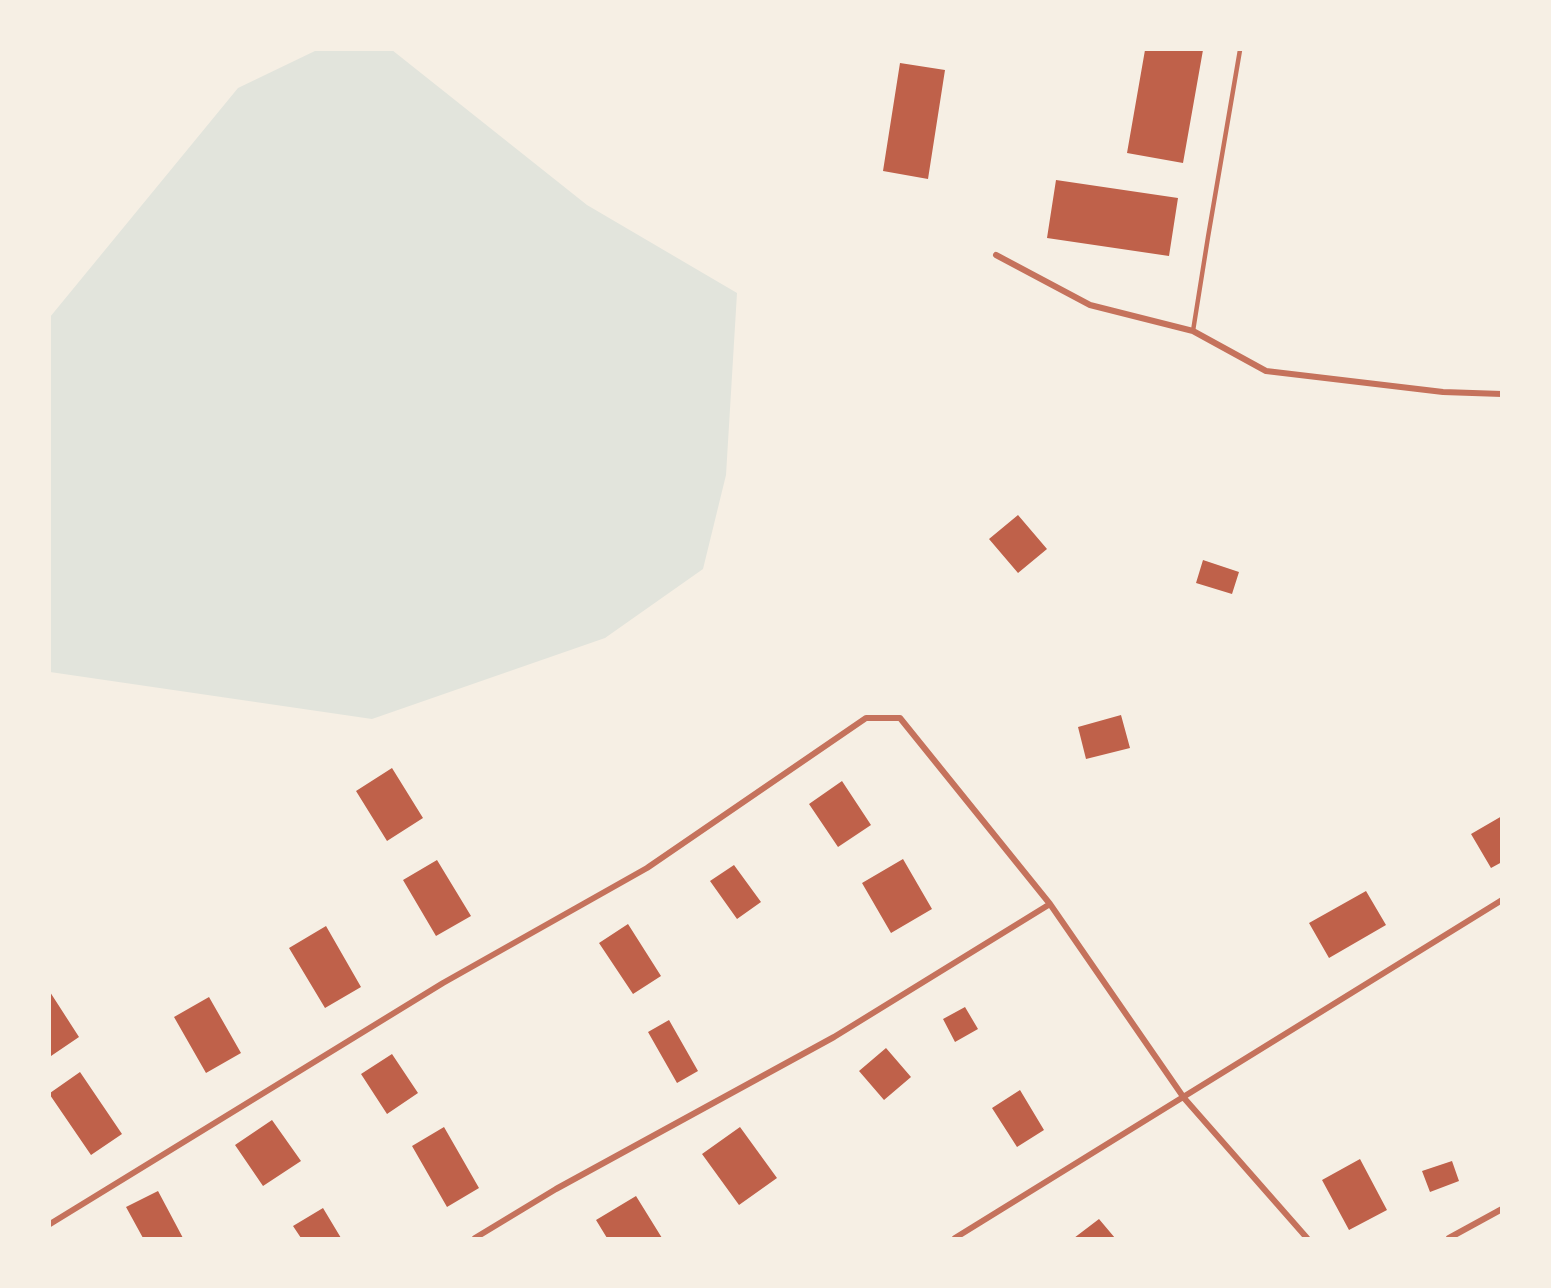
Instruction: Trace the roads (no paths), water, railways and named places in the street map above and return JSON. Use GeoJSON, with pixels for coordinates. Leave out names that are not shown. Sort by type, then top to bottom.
{"type":"FeatureCollection","features":[{"type":"Feature","properties":{"kind":"street"},"geometry":{"type":"LineString","coordinates":[[996,255],[1090,305],[1193,331],[1266,371],[1443,392],[1502,394]]}},
{"type":"Feature","properties":{"kind":"street"},"geometry":{"type":"LineString","coordinates":[[50,1224],[443,983],[647,868],[866,718],[900,718],[1050,904],[1184,1098],[1307,1239]]}},
{"type":"Feature","properties":{"kind":"street"},"geometry":{"type":"LineString","coordinates":[[955,1239],[1502,900]]}},
{"type":"Feature","properties":{"kind":"street"},"geometry":{"type":"LineString","coordinates":[[475,1239],[556,1190],[834,1037],[1050,904]]}},
{"type":"Feature","properties":{"kind":"street"},"geometry":{"type":"LineString","coordinates":[[1449,1239],[1502,1209]]}},
{"type":"Feature","properties":{"kind":"lane"},"geometry":{"type":"LineString","coordinates":[[1193,331],[1240,50]]}}]}
